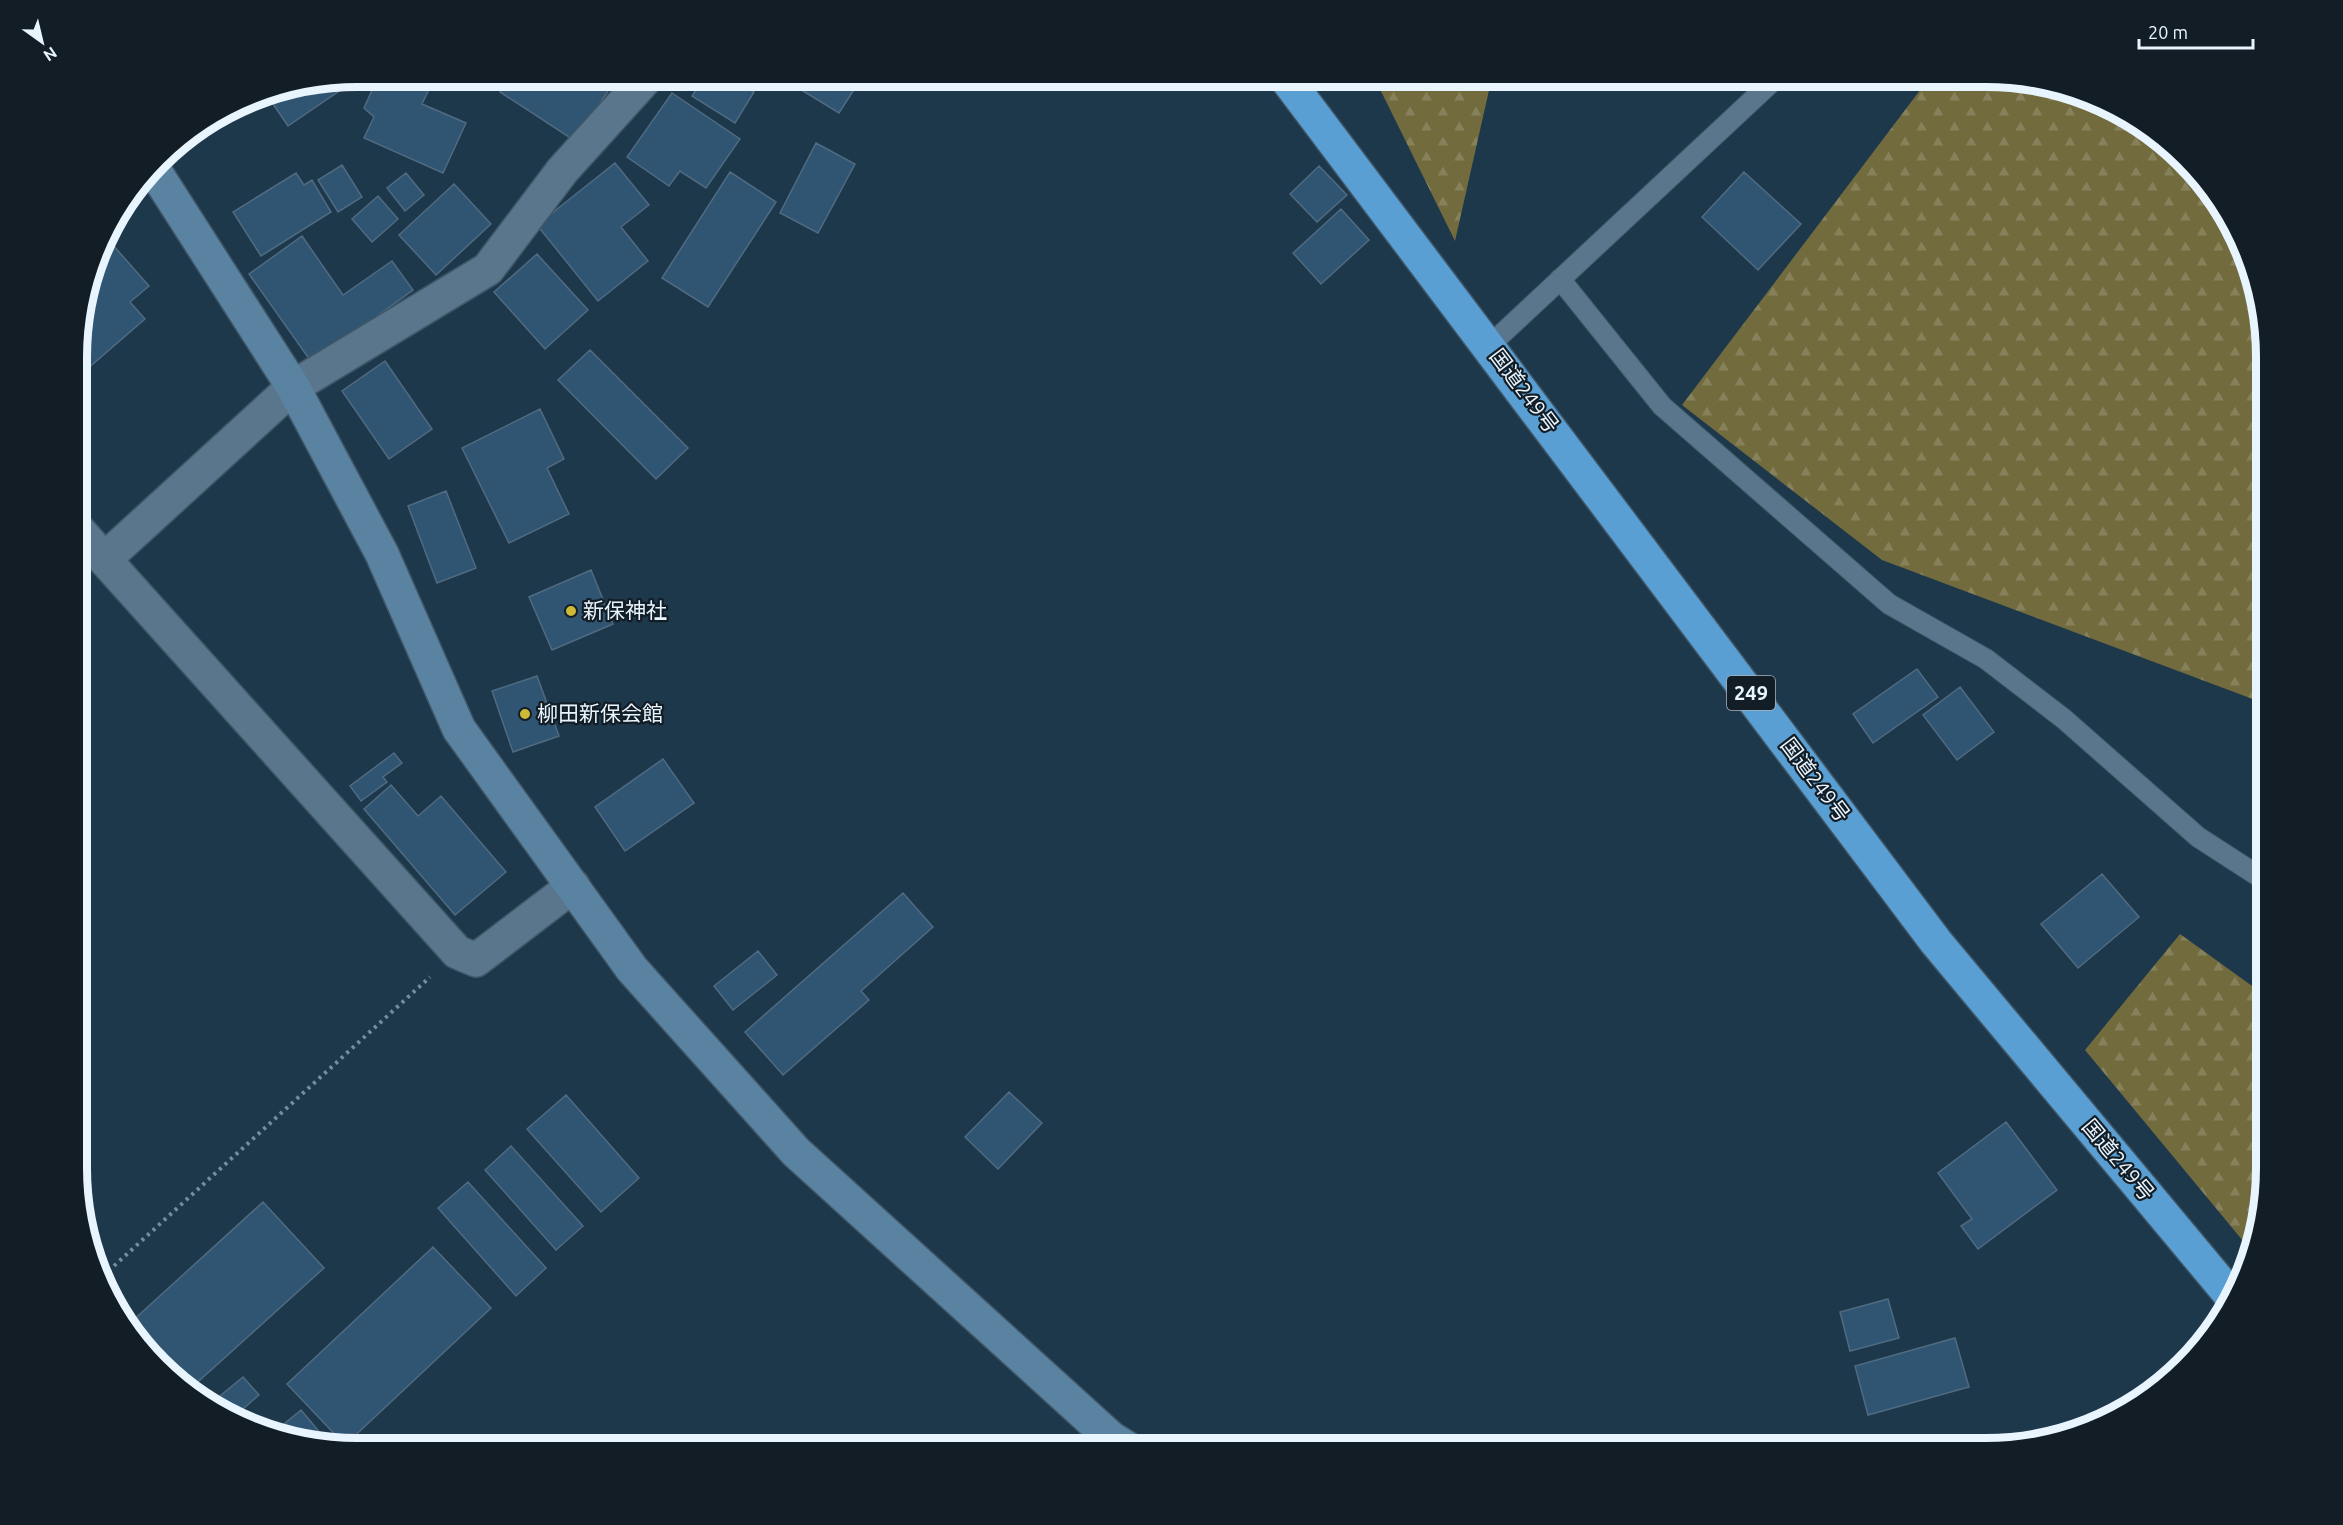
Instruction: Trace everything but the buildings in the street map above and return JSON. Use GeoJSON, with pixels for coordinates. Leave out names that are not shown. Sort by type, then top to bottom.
{"type":"FeatureCollection","features":[{"type":"Feature","properties":{"kind":"highway","name":"国道249号"},"geometry":{"type":"LineString","coordinates":[[1293,87],[1490,345],[1936,942],[2226,1290]]}},
{"type":"Feature","properties":{"kind":"street"},"geometry":{"type":"LineString","coordinates":[[106,558],[293,387],[488,269],[562,171],[637,87]]}},
{"type":"Feature","properties":{"kind":"street"},"geometry":{"type":"LineString","coordinates":[[157,175],[293,387],[382,554],[459,729],[632,969],[796,1152],[1105,1438]]}},
{"type":"Feature","properties":{"kind":"street"},"geometry":{"type":"LineString","coordinates":[[87,539],[457,952],[476,960],[573,886]]}},
{"type":"Feature","properties":{"kind":"lane"},"geometry":{"type":"LineString","coordinates":[[1490,345],[1766,87]]}},
{"type":"Feature","properties":{"kind":"lane"},"geometry":{"type":"LineString","coordinates":[[1560,279],[1662,406],[1889,604],[1986,659],[2064,718],[2198,837],[2256,875]]}},
{"type":"Feature","properties":{"kind":"path"},"geometry":{"type":"LineString","coordinates":[[108,1271],[457,952]]}},
{"type":"Feature","properties":{"kind":"green space"},"geometry":{"type":"Polygon","coordinates":[[[1379,87],[1490,87],[1455,241],[1379,87]]]}},
{"type":"Feature","properties":{"kind":"green space"},"geometry":{"type":"Polygon","coordinates":[[[1922,87],[1986,87],[2039,92],[2073,101],[2121,123],[2164,154],[2200,193],[2228,238],[2242,270],[2251,304],[2256,357],[2256,700],[1882,560],[1682,405],[1922,87]]]}},
{"type":"Feature","properties":{"kind":"green space"},"geometry":{"type":"Polygon","coordinates":[[[2180,934],[2256,989],[2256,1168],[2254,1203],[2245,1244],[2085,1050],[2180,934]]]}},
{"type":"Feature","properties":{"kind":"place","name":"新保神社"},"geometry":{"type":"Point","coordinates":[571,611]}},
{"type":"Feature","properties":{"kind":"place","name":"柳田新保会館"},"geometry":{"type":"Point","coordinates":[525,714]}}]}
